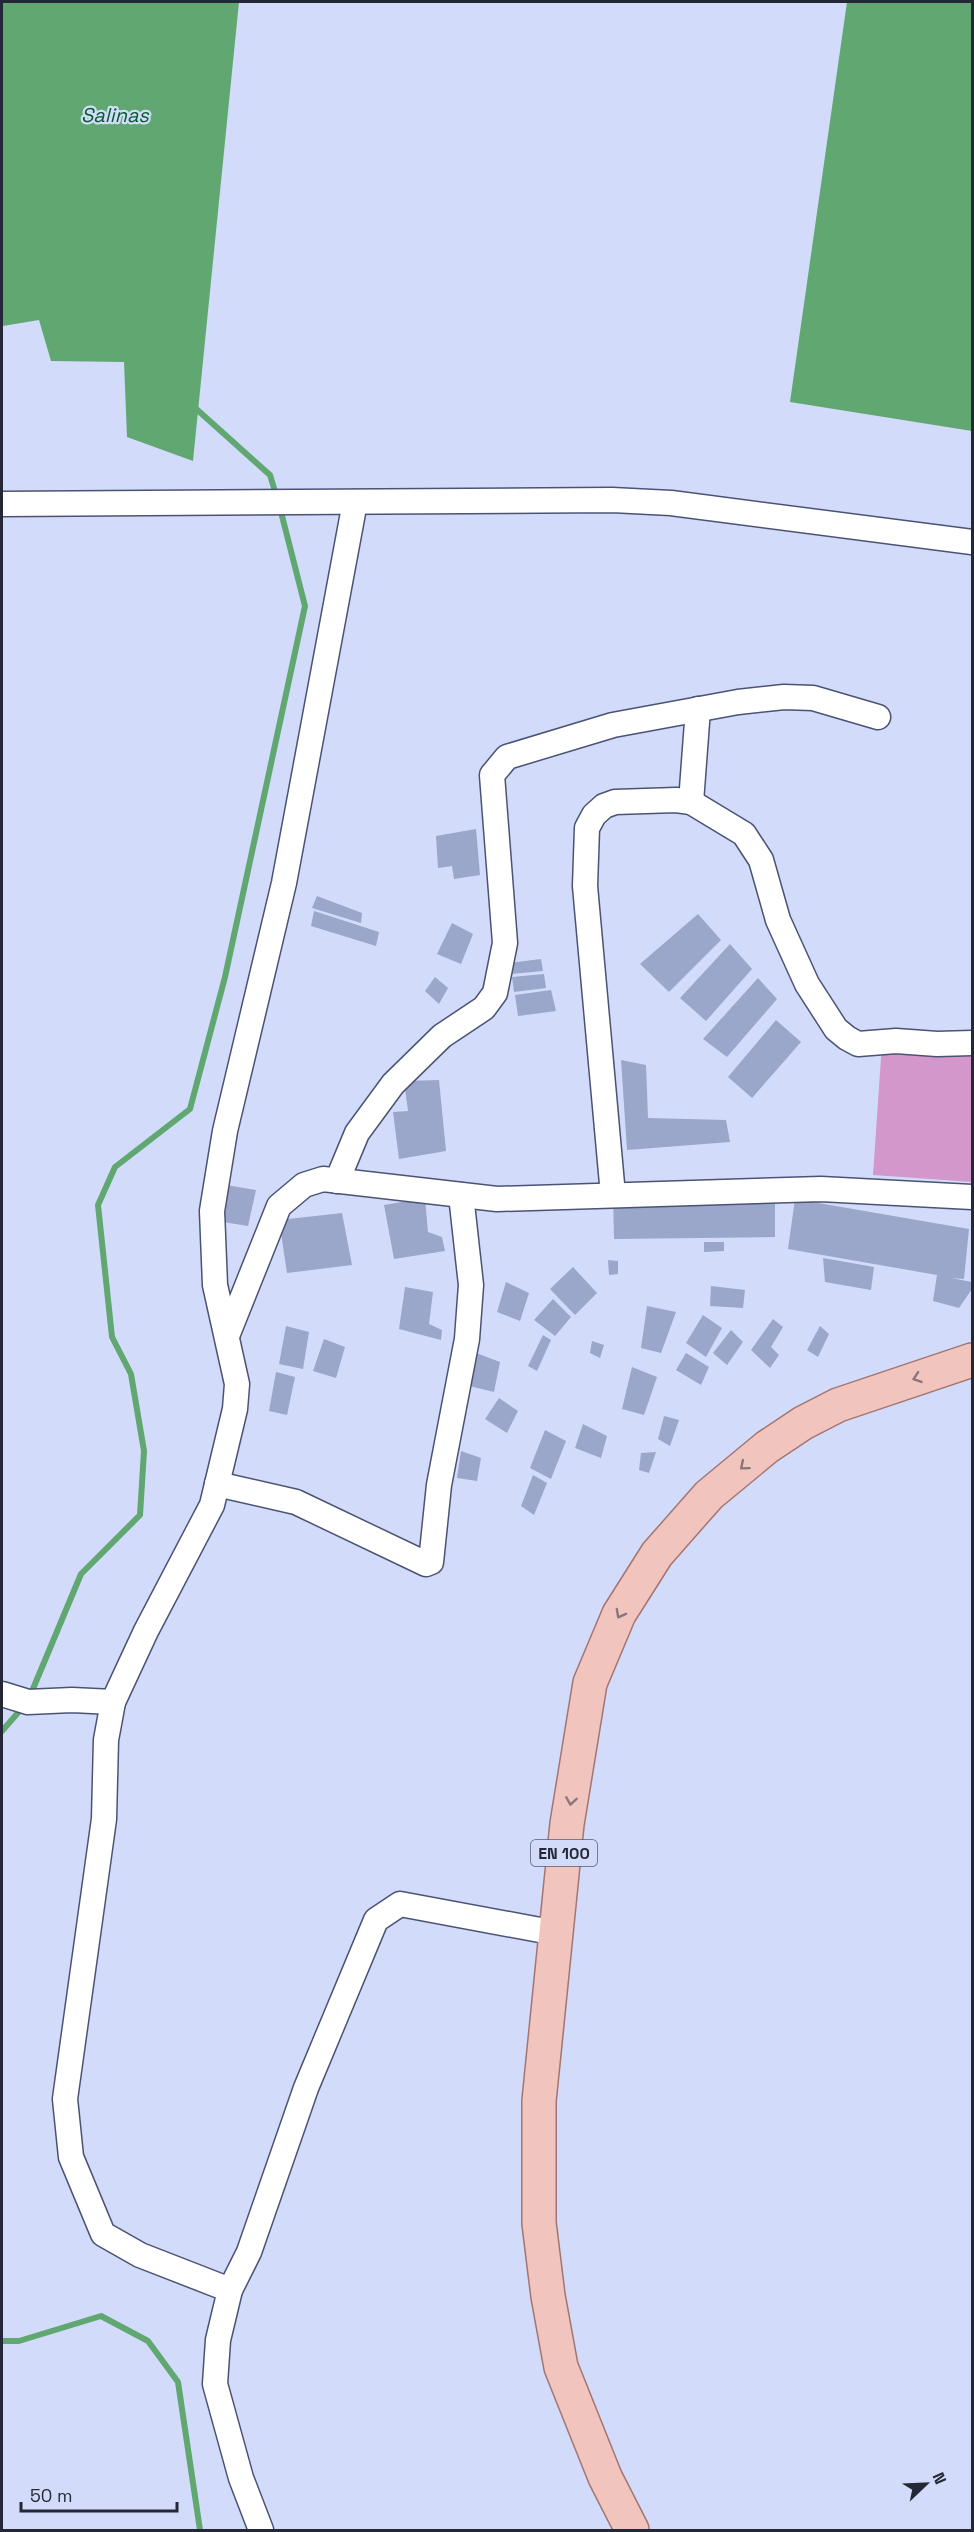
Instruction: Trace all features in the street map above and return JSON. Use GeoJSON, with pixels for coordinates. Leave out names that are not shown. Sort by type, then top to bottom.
{"type":"FeatureCollection","features":[{"type":"Feature","properties":{"kind":"main road","name":"EN 100"},"geometry":{"type":"LineString","coordinates":[[632,2530],[605,2477],[561,2367],[548,2296],[539,2223],[539,2101],[567,1824],[590,1683],[619,1614],[657,1554],[709,1495],[767,1447],[803,1423],[838,1405],[972,1360]]}},
{"type":"Feature","properties":{"kind":"street"},"geometry":{"type":"LineString","coordinates":[[2,504],[612,500],[671,503],[972,542]]}},
{"type":"Feature","properties":{"kind":"street"},"geometry":{"type":"LineString","coordinates":[[230,2290],[140,2255],[103,2234],[71,2157],[65,2099],[104,1819],[106,1740],[112,1702],[146,1631],[212,1506],[236,1401],[237,1384],[215,1285],[212,1211],[225,1131],[284,883],[355,502]]}},
{"type":"Feature","properties":{"kind":"street"},"geometry":{"type":"LineString","coordinates":[[337,1181],[357,1133],[393,1084],[442,1036],[484,1008],[495,993],[505,943],[492,775],[500,763],[507,757],[613,724],[784,697],[813,698],[878,717]]}},
{"type":"Feature","properties":{"kind":"street"},"geometry":{"type":"LineString","coordinates":[[691,802],[698,709]]}},
{"type":"Feature","properties":{"kind":"street"},"geometry":{"type":"LineString","coordinates":[[613,1195],[585,886],[586,828],[594,815],[604,806],[615,802],[676,800],[691,802],[744,834],[761,860],[778,920],[807,984],[836,1029],[858,1044],[896,1041],[937,1044],[972,1043]]}},
{"type":"Feature","properties":{"kind":"street"},"geometry":{"type":"LineString","coordinates":[[227,1336],[279,1206],[304,1185],[322,1179],[497,1199],[821,1189],[972,1197]]}},
{"type":"Feature","properties":{"kind":"street"},"geometry":{"type":"LineString","coordinates":[[217,1484],[296,1502],[426,1564],[431,1562],[439,1485],[467,1339],[471,1285],[461,1195]]}},
{"type":"Feature","properties":{"kind":"street"},"geometry":{"type":"LineString","coordinates":[[2,1694],[28,1702],[72,1700],[112,1702]]}},
{"type":"Feature","properties":{"kind":"street"},"geometry":{"type":"LineString","coordinates":[[261,2530],[241,2478],[215,2384],[218,2340],[230,2290],[249,2253],[306,2088],[376,1920],[400,1904],[556,1933]]}},
{"type":"Feature","properties":{"kind":"shaded area"},"geometry":{"type":"Polygon","coordinates":[[[882,1043],[972,1050],[972,1182],[873,1175],[882,1043]]]}},
{"type":"Feature","properties":{"kind":"water","name":"Salinas"},"geometry":{"type":"Polygon","coordinates":[[[2,2],[239,2],[193,461],[127,437],[124,362],[51,361],[39,320],[3,326],[2,336],[2,2]]]}},
{"type":"Feature","properties":{"kind":"water"},"geometry":{"type":"Polygon","coordinates":[[[847,2],[972,2],[972,431],[790,402],[847,2]]]}},
{"type":"Feature","properties":{"kind":"building"},"geometry":{"type":"Polygon","coordinates":[[[476,829],[480,875],[454,879],[452,866],[438,868],[436,836],[476,829]]]}},
{"type":"Feature","properties":{"kind":"building"},"geometry":{"type":"Polygon","coordinates":[[[317,896],[362,913],[361,923],[312,908],[317,896]]]}},
{"type":"Feature","properties":{"kind":"building"},"geometry":{"type":"Polygon","coordinates":[[[314,911],[379,932],[376,946],[311,926],[314,911]]]}},
{"type":"Feature","properties":{"kind":"building"},"geometry":{"type":"Polygon","coordinates":[[[698,914],[721,940],[669,992],[640,964],[698,914]]]}},
{"type":"Feature","properties":{"kind":"building"},"geometry":{"type":"Polygon","coordinates":[[[452,923],[473,934],[461,964],[437,954],[452,923]]]}},
{"type":"Feature","properties":{"kind":"building"},"geometry":{"type":"Polygon","coordinates":[[[730,944],[752,969],[706,1021],[680,998],[730,944]]]}},
{"type":"Feature","properties":{"kind":"building"},"geometry":{"type":"Polygon","coordinates":[[[541,959],[543,971],[511,974],[509,963],[541,959]]]}},
{"type":"Feature","properties":{"kind":"building"},"geometry":{"type":"Polygon","coordinates":[[[544,974],[546,988],[514,992],[512,977],[544,974]]]}},
{"type":"Feature","properties":{"kind":"building"},"geometry":{"type":"Polygon","coordinates":[[[435,977],[448,988],[439,1004],[425,991],[435,977]]]}},
{"type":"Feature","properties":{"kind":"building"},"geometry":{"type":"Polygon","coordinates":[[[758,978],[777,999],[727,1057],[703,1039],[758,978]]]}},
{"type":"Feature","properties":{"kind":"building"},"geometry":{"type":"Polygon","coordinates":[[[551,990],[556,1011],[518,1016],[515,995],[551,990]]]}},
{"type":"Feature","properties":{"kind":"building"},"geometry":{"type":"Polygon","coordinates":[[[776,1020],[801,1042],[752,1098],[728,1077],[776,1020]]]}},
{"type":"Feature","properties":{"kind":"building"},"geometry":{"type":"Polygon","coordinates":[[[621,1060],[646,1065],[648,1118],[726,1120],[730,1142],[627,1150],[621,1060]]]}},
{"type":"Feature","properties":{"kind":"building"},"geometry":{"type":"Polygon","coordinates":[[[439,1080],[446,1151],[399,1159],[393,1112],[408,1111],[404,1081],[439,1080]]]}},
{"type":"Feature","properties":{"kind":"building"},"geometry":{"type":"Polygon","coordinates":[[[226,1185],[256,1190],[248,1226],[223,1222],[226,1185]]]}},
{"type":"Feature","properties":{"kind":"building"},"geometry":{"type":"Polygon","coordinates":[[[613,1195],[775,1200],[775,1237],[614,1239],[613,1195]]]}},
{"type":"Feature","properties":{"kind":"building"},"geometry":{"type":"Polygon","coordinates":[[[425,1198],[428,1232],[442,1237],[445,1251],[394,1259],[384,1205],[425,1198]]]}},
{"type":"Feature","properties":{"kind":"building"},"geometry":{"type":"Polygon","coordinates":[[[795,1199],[969,1229],[964,1279],[951,1278],[972,1282],[972,1289],[959,1308],[933,1301],[937,1275],[788,1249],[795,1199]]]}},
{"type":"Feature","properties":{"kind":"building"},"geometry":{"type":"Polygon","coordinates":[[[342,1213],[352,1265],[287,1273],[279,1220],[342,1213]]]}},
{"type":"Feature","properties":{"kind":"building"},"geometry":{"type":"Polygon","coordinates":[[[704,1242],[724,1242],[724,1251],[704,1252],[704,1242]]]}},
{"type":"Feature","properties":{"kind":"building"},"geometry":{"type":"Polygon","coordinates":[[[823,1258],[874,1267],[871,1290],[825,1282],[823,1258]]]}},
{"type":"Feature","properties":{"kind":"building"},"geometry":{"type":"Polygon","coordinates":[[[608,1260],[618,1261],[618,1274],[609,1275],[608,1260]]]}},
{"type":"Feature","properties":{"kind":"building"},"geometry":{"type":"Polygon","coordinates":[[[573,1267],[597,1293],[575,1315],[550,1289],[573,1267]]]}},
{"type":"Feature","properties":{"kind":"building"},"geometry":{"type":"Polygon","coordinates":[[[506,1282],[529,1293],[520,1321],[497,1312],[506,1282]]]}},
{"type":"Feature","properties":{"kind":"building"},"geometry":{"type":"Polygon","coordinates":[[[711,1286],[745,1290],[743,1308],[710,1306],[711,1286]]]}},
{"type":"Feature","properties":{"kind":"building"},"geometry":{"type":"Polygon","coordinates":[[[405,1287],[433,1292],[429,1324],[442,1330],[441,1340],[399,1329],[405,1287]]]}},
{"type":"Feature","properties":{"kind":"building"},"geometry":{"type":"Polygon","coordinates":[[[553,1299],[571,1317],[555,1336],[534,1320],[553,1299]]]}},
{"type":"Feature","properties":{"kind":"building"},"geometry":{"type":"Polygon","coordinates":[[[647,1306],[676,1312],[661,1353],[641,1348],[647,1306]]]}},
{"type":"Feature","properties":{"kind":"building"},"geometry":{"type":"Polygon","coordinates":[[[703,1315],[722,1328],[706,1357],[686,1343],[703,1315]]]}},
{"type":"Feature","properties":{"kind":"building"},"geometry":{"type":"Polygon","coordinates":[[[773,1319],[783,1327],[771,1347],[779,1355],[770,1368],[751,1350],[773,1319]]]}},
{"type":"Feature","properties":{"kind":"building"},"geometry":{"type":"Polygon","coordinates":[[[286,1326],[309,1332],[303,1369],[279,1364],[286,1326]]]}},
{"type":"Feature","properties":{"kind":"building"},"geometry":{"type":"Polygon","coordinates":[[[820,1326],[829,1334],[818,1357],[807,1350],[820,1326]]]}},
{"type":"Feature","properties":{"kind":"building"},"geometry":{"type":"Polygon","coordinates":[[[731,1330],[743,1342],[727,1365],[713,1353],[731,1330]]]}},
{"type":"Feature","properties":{"kind":"building"},"geometry":{"type":"Polygon","coordinates":[[[543,1335],[551,1340],[537,1371],[528,1366],[543,1335]]]}},
{"type":"Feature","properties":{"kind":"building"},"geometry":{"type":"Polygon","coordinates":[[[324,1339],[345,1347],[336,1378],[313,1371],[324,1339]]]}},
{"type":"Feature","properties":{"kind":"building"},"geometry":{"type":"Polygon","coordinates":[[[592,1341],[604,1345],[600,1358],[590,1353],[592,1341]]]}},
{"type":"Feature","properties":{"kind":"building"},"geometry":{"type":"Polygon","coordinates":[[[471,1351],[500,1362],[494,1392],[465,1385],[471,1351]]]}},
{"type":"Feature","properties":{"kind":"building"},"geometry":{"type":"Polygon","coordinates":[[[686,1353],[709,1367],[701,1385],[676,1370],[686,1353]]]}},
{"type":"Feature","properties":{"kind":"building"},"geometry":{"type":"Polygon","coordinates":[[[632,1367],[657,1377],[644,1415],[622,1409],[632,1367]]]}},
{"type":"Feature","properties":{"kind":"building"},"geometry":{"type":"Polygon","coordinates":[[[276,1372],[295,1377],[287,1415],[269,1411],[276,1372]]]}},
{"type":"Feature","properties":{"kind":"building"},"geometry":{"type":"Polygon","coordinates":[[[499,1398],[518,1411],[507,1433],[485,1419],[499,1398]]]}},
{"type":"Feature","properties":{"kind":"building"},"geometry":{"type":"Polygon","coordinates":[[[664,1416],[679,1420],[670,1446],[658,1439],[664,1416]]]}},
{"type":"Feature","properties":{"kind":"building"},"geometry":{"type":"Polygon","coordinates":[[[583,1424],[607,1436],[601,1458],[575,1448],[583,1424]]]}},
{"type":"Feature","properties":{"kind":"building"},"geometry":{"type":"Polygon","coordinates":[[[545,1430],[566,1441],[551,1479],[530,1468],[545,1430]]]}},
{"type":"Feature","properties":{"kind":"building"},"geometry":{"type":"Polygon","coordinates":[[[461,1451],[481,1458],[477,1481],[457,1478],[461,1451]]]}},
{"type":"Feature","properties":{"kind":"building"},"geometry":{"type":"Polygon","coordinates":[[[656,1452],[649,1473],[639,1470],[641,1453],[656,1452]]]}},
{"type":"Feature","properties":{"kind":"building"},"geometry":{"type":"Polygon","coordinates":[[[533,1475],[547,1483],[534,1515],[521,1506],[533,1475]]]}},
{"type":"Feature","properties":{"kind":"waterway"},"geometry":{"type":"LineString","coordinates":[[193,406],[270,475],[277,498]]}},
{"type":"Feature","properties":{"kind":"waterway"},"geometry":{"type":"LineString","coordinates":[[30,1696],[81,1574],[140,1515],[144,1451],[131,1374],[112,1337],[98,1205],[115,1167],[190,1109],[225,977],[305,606],[280,508]]}},
{"type":"Feature","properties":{"kind":"waterway"},"geometry":{"type":"LineString","coordinates":[[2,1731],[23,1707]]}},
{"type":"Feature","properties":{"kind":"waterway"},"geometry":{"type":"LineString","coordinates":[[2,2341],[19,2341],[101,2316],[148,2341],[178,2382],[200,2530]]}}]}
